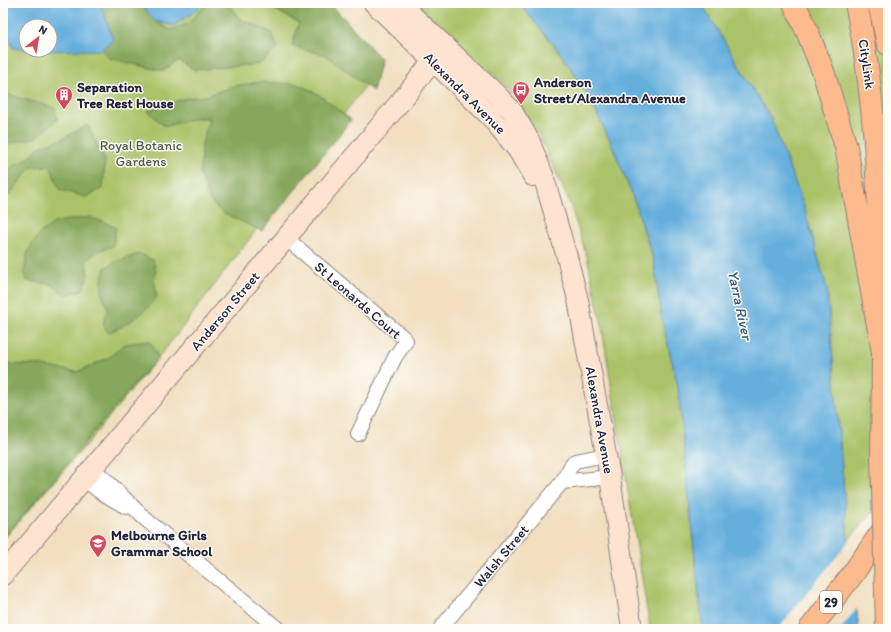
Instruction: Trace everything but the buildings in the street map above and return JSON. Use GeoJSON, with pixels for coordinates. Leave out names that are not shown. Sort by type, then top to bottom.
{"type":"FeatureCollection","features":[{"type":"Feature","properties":{"kind":"highway"},"geometry":{"type":"LineString","coordinates":[[794,3],[807,31],[836,112],[869,217],[883,353],[882,454],[887,629]]}},
{"type":"Feature","properties":{"kind":"highway"},"geometry":{"type":"LineString","coordinates":[[851,3],[863,39]]}},
{"type":"Feature","properties":{"kind":"highway","name":"CityLink"},"geometry":{"type":"LineString","coordinates":[[856,3],[872,102],[869,217]]}},
{"type":"Feature","properties":{"kind":"highway"},"geometry":{"type":"LineString","coordinates":[[879,3],[888,44]]}},
{"type":"Feature","properties":{"kind":"highway","name":"29"},"geometry":{"type":"LineString","coordinates":[[810,629],[862,563],[888,523]]}},
{"type":"Feature","properties":{"kind":"highway","name":"29"},"geometry":{"type":"LineString","coordinates":[[862,563],[888,537]]}},
{"type":"Feature","properties":{"kind":"street","name":"Alexandra Avenue"},"geometry":{"type":"LineString","coordinates":[[374,3],[501,128],[524,161],[554,215]]}},
{"type":"Feature","properties":{"kind":"street","name":"Alexandra Avenue"},"geometry":{"type":"LineString","coordinates":[[399,3],[497,94],[518,119],[529,140],[544,178],[578,300],[610,477],[632,629]]}},
{"type":"Feature","properties":{"kind":"street","name":"Anderson Street"},"geometry":{"type":"LineString","coordinates":[[3,575],[401,101],[445,46]]}},
{"type":"Feature","properties":{"kind":"street","name":"St Leonards Court"},"geometry":{"type":"LineString","coordinates":[[286,238],[406,341],[395,357],[358,434]]}},
{"type":"Feature","properties":{"kind":"street","name":"Walsh Street"},"geometry":{"type":"LineString","coordinates":[[440,629],[562,482],[575,461],[606,455]]}},
{"type":"Feature","properties":{"kind":"street"},"geometry":{"type":"LineString","coordinates":[[88,474],[99,491],[143,518],[278,629]]}},
{"type":"Feature","properties":{"kind":"street"},"geometry":{"type":"LineString","coordinates":[[562,482],[610,477]]}},
{"type":"Feature","properties":{"kind":"green space","name":"Royal Botanic Gardens"},"geometry":{"type":"Polygon","coordinates":[[[3,3],[328,3],[381,65],[175,337],[86,445],[3,540],[3,3]]]}},
{"type":"Feature","properties":{"kind":"green space"},"geometry":{"type":"Polygon","coordinates":[[[100,3],[140,3],[155,21],[170,30],[188,24],[207,3],[220,3],[233,9],[240,19],[272,33],[278,48],[259,64],[194,70],[179,60],[163,71],[109,58],[101,50],[113,40],[100,3]]]}},
{"type":"Feature","properties":{"kind":"green space"},"geometry":{"type":"Polygon","coordinates":[[[263,3],[330,3],[381,59],[373,91],[326,55],[292,46],[299,23],[263,3]]]}},
{"type":"Feature","properties":{"kind":"green space"},"geometry":{"type":"Polygon","coordinates":[[[411,3],[517,3],[529,15],[561,54],[587,93],[612,145],[636,205],[654,262],[662,320],[678,387],[703,629],[650,629],[601,322],[587,257],[570,204],[540,137],[519,103],[499,79],[458,47],[411,3]]]}},
{"type":"Feature","properties":{"kind":"green space"},"geometry":{"type":"Polygon","coordinates":[[[701,3],[888,3],[888,495],[848,540],[827,289],[803,204],[771,119],[701,3]]]}},
{"type":"Feature","properties":{"kind":"green space"},"geometry":{"type":"Polygon","coordinates":[[[260,82],[297,84],[318,94],[351,120],[262,231],[223,213],[210,201],[200,175],[202,144],[209,118],[195,118],[167,126],[163,125],[148,111],[169,103],[188,98],[206,96],[234,86],[260,82]]]}},
{"type":"Feature","properties":{"kind":"green space"},"geometry":{"type":"Polygon","coordinates":[[[3,93],[55,108],[57,120],[35,138],[3,145],[3,93]]]}},
{"type":"Feature","properties":{"kind":"green space"},"geometry":{"type":"Polygon","coordinates":[[[87,125],[105,160],[103,188],[86,197],[60,190],[50,166],[31,167],[10,194],[3,197],[3,172],[29,158],[39,147],[62,139],[87,125]]]}},
{"type":"Feature","properties":{"kind":"green space"},"geometry":{"type":"Polygon","coordinates":[[[90,217],[116,227],[113,246],[100,250],[86,260],[88,276],[82,290],[66,295],[51,284],[27,281],[24,272],[28,251],[40,233],[56,222],[90,217]]]}},
{"type":"Feature","properties":{"kind":"green space"},"geometry":{"type":"Polygon","coordinates":[[[140,254],[153,260],[156,272],[154,280],[157,297],[147,309],[135,318],[108,333],[103,324],[108,308],[103,297],[102,288],[102,279],[105,268],[117,261],[140,254]]]}},
{"type":"Feature","properties":{"kind":"green space"},"geometry":{"type":"Polygon","coordinates":[[[150,341],[159,358],[137,381],[3,539],[3,364],[37,365],[77,372],[108,358],[125,344],[150,341]]]}},
{"type":"Feature","properties":{"kind":"water"},"geometry":{"type":"Polygon","coordinates":[[[3,3],[100,3],[113,40],[101,50],[58,51],[58,18],[18,18],[18,49],[13,48],[3,24],[3,3]]]}},
{"type":"Feature","properties":{"kind":"water"},"geometry":{"type":"Polygon","coordinates":[[[140,3],[201,3],[196,11],[173,26],[155,21],[140,3]]]}},
{"type":"Feature","properties":{"kind":"water","name":"Yarra River"},"geometry":{"type":"Polygon","coordinates":[[[517,3],[701,3],[771,119],[803,204],[827,289],[848,540],[859,629],[703,629],[678,387],[662,320],[654,262],[636,205],[612,145],[587,93],[561,54],[529,15],[517,3]]]}},
{"type":"Feature","properties":{"kind":"pier"},"geometry":{"type":"Polygon","coordinates":[[[850,540],[858,607],[841,629],[778,629],[850,540]]]}},
{"type":"Feature","properties":{"kind":"place","name":"Anderson Street/Alexandra Avenue"},"geometry":{"type":"Point","coordinates":[521,105]}},
{"type":"Feature","properties":{"kind":"place","name":"Separation Tree Rest House"},"geometry":{"type":"Point","coordinates":[64,110]}},
{"type":"Feature","properties":{"kind":"place","name":"Melbourne Girls Grammar School"},"geometry":{"type":"Point","coordinates":[98,558]}}]}
